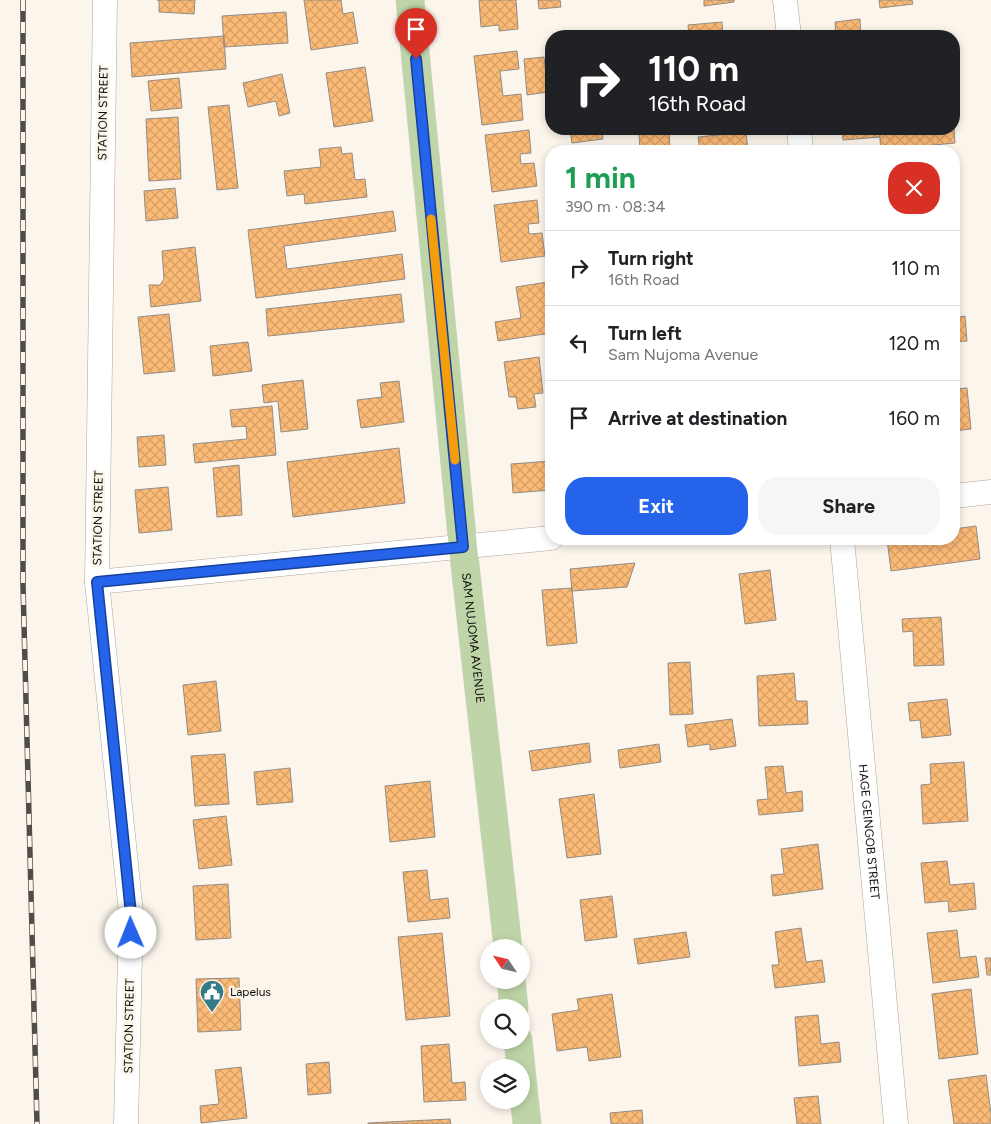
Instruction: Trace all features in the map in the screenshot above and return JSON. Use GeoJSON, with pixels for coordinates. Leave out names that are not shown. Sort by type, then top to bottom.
{"type":"FeatureCollection","features":[{"type":"Feature","properties":{"kind":"main road","name":"SAM NUJOMA AVENUE"},"geometry":{"type":"LineString","coordinates":[[410,0],[463,547],[507,939]]}},
{"type":"Feature","properties":{"kind":"main road"},"geometry":{"type":"LineString","coordinates":[[525,1109],[527,1124]]}},
{"type":"Feature","properties":{"kind":"street","name":"STATION STREET"},"geometry":{"type":"LineString","coordinates":[[105,0],[97,582],[131,914],[126,1124]]}},
{"type":"Feature","properties":{"kind":"street"},"geometry":{"type":"LineString","coordinates":[[785,0],[788,30]]}},
{"type":"Feature","properties":{"kind":"street"},"geometry":{"type":"LineString","coordinates":[[960,495],[991,492]]}},
{"type":"Feature","properties":{"kind":"street"},"geometry":{"type":"LineString","coordinates":[[97,582],[545,539]]}},
{"type":"Feature","properties":{"kind":"street","name":"HAGE GEINGOB STREET"},"geometry":{"type":"LineString","coordinates":[[843,545],[896,1124]]}},
{"type":"Feature","properties":{"kind":"building"},"geometry":{"type":"Polygon","coordinates":[[[159,0],[195,0],[194,14],[159,12],[159,0]]]}},
{"type":"Feature","properties":{"kind":"building"},"geometry":{"type":"Polygon","coordinates":[[[304,0],[341,0],[343,14],[353,12],[358,43],[311,50],[304,0]]]}},
{"type":"Feature","properties":{"kind":"building"},"geometry":{"type":"Polygon","coordinates":[[[479,0],[516,0],[518,29],[499,31],[499,25],[481,27],[479,0]]]}},
{"type":"Feature","properties":{"kind":"building"},"geometry":{"type":"Polygon","coordinates":[[[538,0],[560,0],[561,7],[539,9],[538,0]]]}},
{"type":"Feature","properties":{"kind":"building"},"geometry":{"type":"Polygon","coordinates":[[[704,0],[734,0],[734,2],[704,6],[704,0]]]}},
{"type":"Feature","properties":{"kind":"building"},"geometry":{"type":"Polygon","coordinates":[[[879,0],[912,0],[913,4],[880,8],[879,0]]]}},
{"type":"Feature","properties":{"kind":"building"},"geometry":{"type":"Polygon","coordinates":[[[286,12],[288,43],[224,47],[222,16],[286,12]]]}},
{"type":"Feature","properties":{"kind":"building"},"geometry":{"type":"Polygon","coordinates":[[[860,19],[861,30],[836,30],[835,22],[860,19]]]}},
{"type":"Feature","properties":{"kind":"building"},"geometry":{"type":"Polygon","coordinates":[[[722,22],[723,30],[688,30],[688,25],[722,22]]]}},
{"type":"Feature","properties":{"kind":"building"},"geometry":{"type":"Polygon","coordinates":[[[224,36],[226,69],[132,77],[130,43],[224,36]]]}},
{"type":"Feature","properties":{"kind":"building"},"geometry":{"type":"Polygon","coordinates":[[[517,51],[519,69],[500,71],[503,96],[521,94],[523,120],[482,125],[474,56],[517,51]]]}},
{"type":"Feature","properties":{"kind":"building"},"geometry":{"type":"Polygon","coordinates":[[[544,57],[545,92],[527,95],[524,59],[544,57]]]}},
{"type":"Feature","properties":{"kind":"building"},"geometry":{"type":"Polygon","coordinates":[[[365,67],[373,121],[334,127],[326,73],[365,67]]]}},
{"type":"Feature","properties":{"kind":"building"},"geometry":{"type":"Polygon","coordinates":[[[282,74],[290,113],[279,116],[276,101],[248,107],[243,83],[282,74]]]}},
{"type":"Feature","properties":{"kind":"building"},"geometry":{"type":"Polygon","coordinates":[[[179,78],[182,108],[151,111],[148,81],[179,78]]]}},
{"type":"Feature","properties":{"kind":"building"},"geometry":{"type":"Polygon","coordinates":[[[229,105],[238,188],[217,190],[208,107],[229,105]]]}},
{"type":"Feature","properties":{"kind":"building"},"geometry":{"type":"Polygon","coordinates":[[[178,117],[181,179],[149,181],[146,119],[178,117]]]}},
{"type":"Feature","properties":{"kind":"building"},"geometry":{"type":"Polygon","coordinates":[[[529,130],[531,153],[520,154],[521,164],[534,163],[537,186],[492,192],[485,135],[529,130]]]}},
{"type":"Feature","properties":{"kind":"building"},"geometry":{"type":"Polygon","coordinates":[[[571,135],[602,135],[603,139],[572,143],[571,135]]]}},
{"type":"Feature","properties":{"kind":"building"},"geometry":{"type":"Polygon","coordinates":[[[639,135],[669,135],[670,145],[640,145],[639,135]]]}},
{"type":"Feature","properties":{"kind":"building"},"geometry":{"type":"Polygon","coordinates":[[[746,135],[747,145],[699,145],[698,137],[746,135]]]}},
{"type":"Feature","properties":{"kind":"building"},"geometry":{"type":"Polygon","coordinates":[[[843,135],[880,135],[880,137],[843,140],[843,135]]]}},
{"type":"Feature","properties":{"kind":"building"},"geometry":{"type":"Polygon","coordinates":[[[880,135],[954,135],[955,143],[881,145],[880,135]]]}},
{"type":"Feature","properties":{"kind":"building"},"geometry":{"type":"Polygon","coordinates":[[[341,147],[342,154],[352,153],[355,180],[365,179],[367,197],[305,204],[304,194],[287,196],[284,171],[321,167],[319,149],[341,147]]]}},
{"type":"Feature","properties":{"kind":"building"},"geometry":{"type":"Polygon","coordinates":[[[175,188],[178,218],[146,221],[144,191],[175,188]]]}},
{"type":"Feature","properties":{"kind":"building"},"geometry":{"type":"Polygon","coordinates":[[[537,200],[539,223],[528,224],[529,234],[542,233],[545,256],[501,262],[494,205],[537,200]]]}},
{"type":"Feature","properties":{"kind":"building"},"geometry":{"type":"Polygon","coordinates":[[[393,211],[396,231],[284,246],[287,269],[402,254],[405,279],[256,298],[248,230],[393,211]]]}},
{"type":"Feature","properties":{"kind":"building"},"geometry":{"type":"Polygon","coordinates":[[[195,247],[201,301],[151,307],[149,285],[160,285],[164,279],[162,251],[195,247]]]}},
{"type":"Feature","properties":{"kind":"building"},"geometry":{"type":"Polygon","coordinates":[[[545,282],[545,334],[498,341],[495,322],[521,318],[516,287],[545,282]]]}},
{"type":"Feature","properties":{"kind":"building"},"geometry":{"type":"Polygon","coordinates":[[[401,294],[404,322],[268,336],[266,309],[401,294]]]}},
{"type":"Feature","properties":{"kind":"building"},"geometry":{"type":"Polygon","coordinates":[[[169,314],[175,371],[144,374],[138,317],[169,314]]]}},
{"type":"Feature","properties":{"kind":"building"},"geometry":{"type":"Polygon","coordinates":[[[965,316],[967,341],[960,342],[960,317],[965,316]]]}},
{"type":"Feature","properties":{"kind":"building"},"geometry":{"type":"Polygon","coordinates":[[[248,342],[252,371],[213,376],[210,346],[248,342]]]}},
{"type":"Feature","properties":{"kind":"building"},"geometry":{"type":"Polygon","coordinates":[[[539,357],[543,393],[534,394],[536,407],[518,409],[516,397],[509,397],[504,362],[539,357]]]}},
{"type":"Feature","properties":{"kind":"building"},"geometry":{"type":"Polygon","coordinates":[[[303,380],[308,429],[281,432],[278,401],[264,403],[262,385],[303,380]]]}},
{"type":"Feature","properties":{"kind":"building"},"geometry":{"type":"Polygon","coordinates":[[[399,381],[404,422],[361,428],[357,400],[382,397],[380,383],[399,381]]]}},
{"type":"Feature","properties":{"kind":"building"},"geometry":{"type":"Polygon","coordinates":[[[967,388],[971,429],[960,430],[960,389],[967,388]]]}},
{"type":"Feature","properties":{"kind":"building"},"geometry":{"type":"Polygon","coordinates":[[[272,406],[276,455],[195,463],[193,444],[247,439],[246,426],[232,427],[230,410],[272,406]]]}},
{"type":"Feature","properties":{"kind":"building"},"geometry":{"type":"Polygon","coordinates":[[[164,435],[166,465],[139,467],[137,437],[164,435]]]}},
{"type":"Feature","properties":{"kind":"building"},"geometry":{"type":"Polygon","coordinates":[[[399,448],[405,503],[293,517],[287,462],[399,448]]]}},
{"type":"Feature","properties":{"kind":"building"},"geometry":{"type":"Polygon","coordinates":[[[545,461],[545,490],[513,493],[511,464],[545,461]]]}},
{"type":"Feature","properties":{"kind":"building"},"geometry":{"type":"Polygon","coordinates":[[[239,465],[242,515],[217,517],[213,468],[239,465]]]}},
{"type":"Feature","properties":{"kind":"building"},"geometry":{"type":"Polygon","coordinates":[[[168,487],[172,530],[139,533],[135,490],[168,487]]]}},
{"type":"Feature","properties":{"kind":"building"},"geometry":{"type":"Polygon","coordinates":[[[976,526],[980,559],[891,571],[888,545],[960,545],[960,528],[976,526]]]}},
{"type":"Feature","properties":{"kind":"building"},"geometry":{"type":"Polygon","coordinates":[[[635,563],[627,587],[572,591],[570,569],[635,563]]]}},
{"type":"Feature","properties":{"kind":"building"},"geometry":{"type":"Polygon","coordinates":[[[770,570],[776,620],[745,624],[739,574],[770,570]]]}},
{"type":"Feature","properties":{"kind":"building"},"geometry":{"type":"Polygon","coordinates":[[[572,588],[577,643],[547,646],[542,590],[572,588]]]}},
{"type":"Feature","properties":{"kind":"building"},"geometry":{"type":"Polygon","coordinates":[[[941,617],[944,665],[914,666],[913,631],[903,632],[902,619],[941,617]]]}},
{"type":"Feature","properties":{"kind":"building"},"geometry":{"type":"Polygon","coordinates":[[[690,662],[693,714],[670,715],[668,663],[690,662]]]}},
{"type":"Feature","properties":{"kind":"building"},"geometry":{"type":"Polygon","coordinates":[[[794,673],[796,701],[807,701],[808,724],[759,726],[757,676],[794,673]]]}},
{"type":"Feature","properties":{"kind":"building"},"geometry":{"type":"Polygon","coordinates":[[[216,681],[221,731],[188,735],[183,685],[216,681]]]}},
{"type":"Feature","properties":{"kind":"building"},"geometry":{"type":"Polygon","coordinates":[[[947,699],[951,735],[922,738],[920,720],[910,721],[908,703],[947,699]]]}},
{"type":"Feature","properties":{"kind":"building"},"geometry":{"type":"Polygon","coordinates":[[[732,719],[736,746],[710,750],[710,744],[688,747],[685,725],[732,719]]]}},
{"type":"Feature","properties":{"kind":"building"},"geometry":{"type":"Polygon","coordinates":[[[589,743],[591,762],[532,771],[529,751],[589,743]]]}},
{"type":"Feature","properties":{"kind":"building"},"geometry":{"type":"Polygon","coordinates":[[[659,744],[661,762],[620,768],[618,750],[659,744]]]}},
{"type":"Feature","properties":{"kind":"building"},"geometry":{"type":"Polygon","coordinates":[[[225,754],[229,804],[195,806],[191,756],[225,754]]]}},
{"type":"Feature","properties":{"kind":"building"},"geometry":{"type":"Polygon","coordinates":[[[964,762],[968,821],[923,824],[921,785],[931,784],[930,764],[964,762]]]}},
{"type":"Feature","properties":{"kind":"building"},"geometry":{"type":"Polygon","coordinates":[[[783,766],[786,793],[802,791],[803,811],[759,815],[757,800],[768,799],[765,767],[783,766]]]}},
{"type":"Feature","properties":{"kind":"building"},"geometry":{"type":"Polygon","coordinates":[[[290,768],[293,802],[257,805],[254,772],[290,768]]]}},
{"type":"Feature","properties":{"kind":"building"},"geometry":{"type":"Polygon","coordinates":[[[430,781],[435,837],[390,842],[385,786],[430,781]]]}},
{"type":"Feature","properties":{"kind":"building"},"geometry":{"type":"Polygon","coordinates":[[[594,794],[601,854],[567,858],[559,799],[594,794]]]}},
{"type":"Feature","properties":{"kind":"building"},"geometry":{"type":"Polygon","coordinates":[[[226,816],[232,865],[199,869],[193,820],[226,816]]]}},
{"type":"Feature","properties":{"kind":"building"},"geometry":{"type":"Polygon","coordinates":[[[818,844],[823,889],[773,896],[771,875],[784,874],[781,849],[818,844]]]}},
{"type":"Feature","properties":{"kind":"building"},"geometry":{"type":"Polygon","coordinates":[[[947,861],[950,885],[974,883],[976,909],[949,912],[948,901],[925,903],[921,863],[947,861]]]}},
{"type":"Feature","properties":{"kind":"building"},"geometry":{"type":"Polygon","coordinates":[[[427,870],[430,900],[448,898],[450,918],[408,922],[403,872],[427,870]]]}},
{"type":"Feature","properties":{"kind":"building"},"geometry":{"type":"Polygon","coordinates":[[[228,884],[231,938],[196,940],[193,886],[228,884]]]}},
{"type":"Feature","properties":{"kind":"building"},"geometry":{"type":"Polygon","coordinates":[[[612,896],[617,937],[585,941],[580,900],[612,896]]]}},
{"type":"Feature","properties":{"kind":"building"},"geometry":{"type":"Polygon","coordinates":[[[801,928],[806,962],[822,960],[825,982],[775,988],[772,965],[779,965],[775,932],[801,928]]]}},
{"type":"Feature","properties":{"kind":"building"},"geometry":{"type":"Polygon","coordinates":[[[957,930],[960,958],[976,956],[979,977],[933,983],[927,933],[957,930]]]}},
{"type":"Feature","properties":{"kind":"building"},"geometry":{"type":"Polygon","coordinates":[[[686,932],[690,957],[638,964],[634,939],[686,932]]]}},
{"type":"Feature","properties":{"kind":"building"},"geometry":{"type":"Polygon","coordinates":[[[442,933],[450,1016],[406,1020],[398,937],[442,933]]]}},
{"type":"Feature","properties":{"kind":"building"},"geometry":{"type":"Polygon","coordinates":[[[985,958],[991,958],[991,975],[987,975],[985,958]]]}},
{"type":"Feature","properties":{"kind":"building"},"geometry":{"type":"Polygon","coordinates":[[[239,978],[241,1030],[198,1032],[196,979],[239,978]]]}},
{"type":"Feature","properties":{"kind":"building"},"geometry":{"type":"Polygon","coordinates":[[[971,989],[978,1054],[939,1059],[932,994],[971,989]]]}},
{"type":"Feature","properties":{"kind":"building"},"geometry":{"type":"Polygon","coordinates":[[[612,994],[621,1057],[589,1061],[587,1047],[557,1051],[552,1014],[579,1010],[577,999],[612,994]]]}},
{"type":"Feature","properties":{"kind":"building"},"geometry":{"type":"Polygon","coordinates":[[[818,1015],[821,1044],[839,1042],[841,1062],[799,1066],[795,1017],[818,1015]]]}},
{"type":"Feature","properties":{"kind":"building"},"geometry":{"type":"Polygon","coordinates":[[[449,1044],[452,1083],[465,1082],[466,1100],[424,1102],[421,1046],[449,1044]]]}},
{"type":"Feature","properties":{"kind":"building"},"geometry":{"type":"Polygon","coordinates":[[[329,1062],[331,1093],[308,1095],[306,1064],[329,1062]]]}},
{"type":"Feature","properties":{"kind":"building"},"geometry":{"type":"Polygon","coordinates":[[[241,1067],[247,1118],[201,1123],[200,1106],[219,1104],[215,1070],[241,1067]]]}},
{"type":"Feature","properties":{"kind":"building"},"geometry":{"type":"Polygon","coordinates":[[[986,1075],[991,1124],[954,1124],[948,1080],[986,1075]]]}},
{"type":"Feature","properties":{"kind":"building"},"geometry":{"type":"Polygon","coordinates":[[[818,1096],[821,1124],[797,1124],[794,1098],[818,1096]]]}},
{"type":"Feature","properties":{"kind":"building"},"geometry":{"type":"Polygon","coordinates":[[[642,1110],[643,1124],[611,1124],[610,1113],[642,1110]]]}},
{"type":"Feature","properties":{"kind":"building"},"geometry":{"type":"Polygon","coordinates":[[[450,1119],[451,1124],[368,1124],[368,1123],[450,1119]]]}},
{"type":"Feature","properties":{"kind":"railway"},"geometry":{"type":"LineString","coordinates":[[23,0],[23,585],[37,1124]]}},
{"type":"Feature","properties":{"kind":"slow traffic"},"geometry":{"type":"LineString","coordinates":[[431,219],[455,460]]}},
{"type":"Feature","properties":{"kind":"place","name":"Lapelus"},"geometry":{"type":"Point","coordinates":[212,1013]}},
{"type":"Feature","properties":{"kind":"route"},"geometry":{"type":"LineString","coordinates":[[131,933],[131,914],[97,582],[463,547],[416,59]]}}]}
